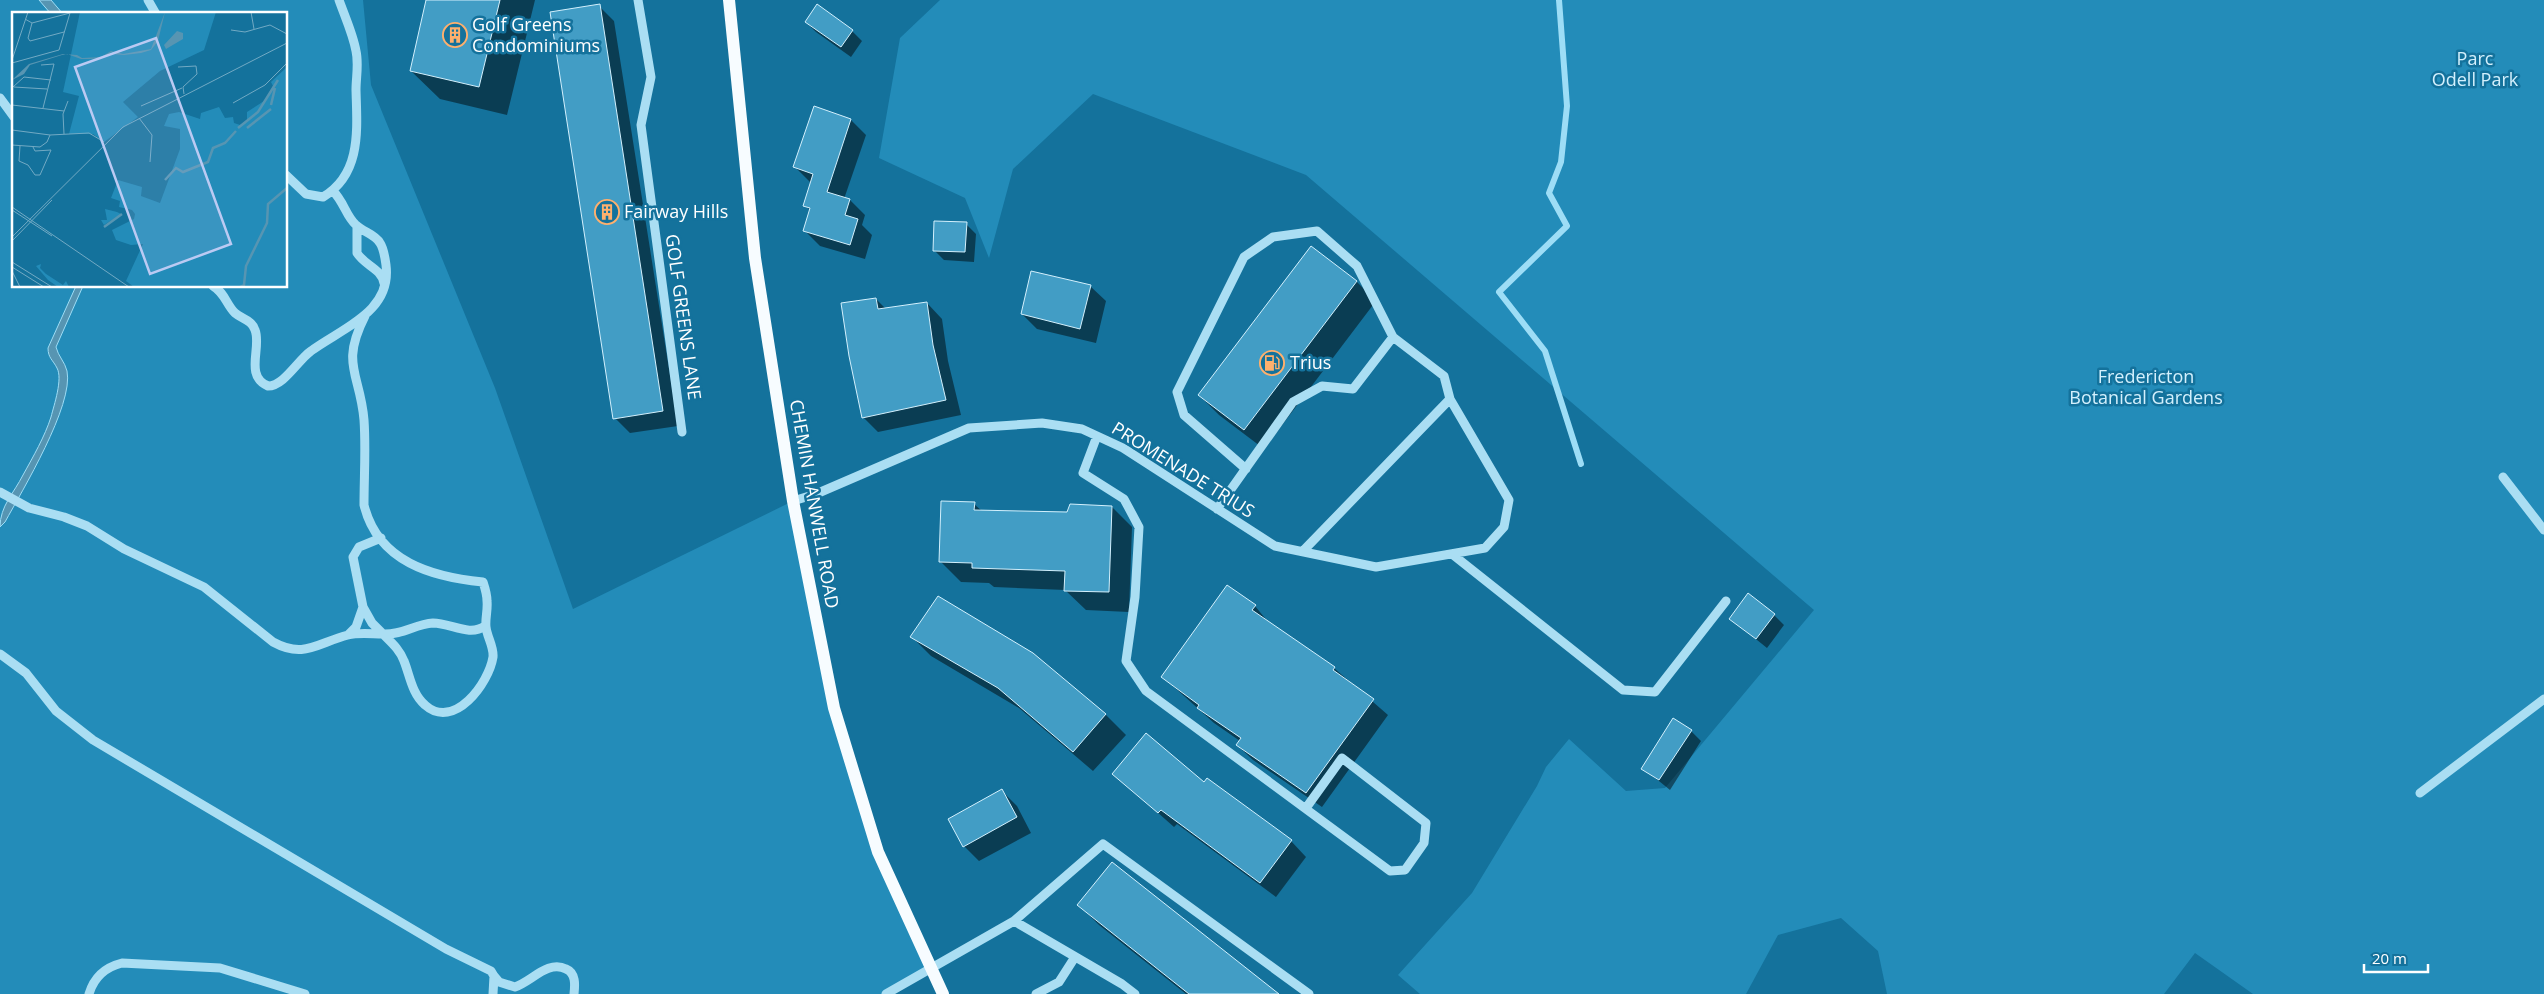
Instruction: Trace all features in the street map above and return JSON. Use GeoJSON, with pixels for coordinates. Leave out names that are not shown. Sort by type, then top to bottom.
{"type":"FeatureCollection","features":[{"type":"Feature","properties":{"kind":"main road","name":"CHEMIN HANWELL ROAD"},"geometry":{"type":"LineString","coordinates":[[729,0],[756,258],[793,501],[834,708],[878,852],[943,994]]}},
{"type":"Feature","properties":{"kind":"street"},"geometry":{"type":"LineString","coordinates":[[148,0],[155,12]]}},
{"type":"Feature","properties":{"kind":"street"},"geometry":{"type":"LineString","coordinates":[[288,177],[306,194],[314,197],[323,197],[342,182],[351,166],[356,150],[358,110],[356,49],[339,0]]}},
{"type":"Feature","properties":{"kind":"street","name":"GOLF GREENS LANE"},"geometry":{"type":"LineString","coordinates":[[638,0],[651,77],[642,125],[682,432]]}},
{"type":"Feature","properties":{"kind":"street"},"geometry":{"type":"LineString","coordinates":[[0,98],[12,114]]}},
{"type":"Feature","properties":{"kind":"street"},"geometry":{"type":"LineString","coordinates":[[216,288],[223,294],[236,313],[251,322],[254,327],[257,340],[254,362],[256,372],[260,380],[268,386],[278,383],[304,356],[334,334],[365,316],[375,307],[385,286],[387,272],[381,244],[350,219],[345,206],[333,191]]}},
{"type":"Feature","properties":{"kind":"street"},"geometry":{"type":"LineString","coordinates":[[357,226],[357,254],[367,265],[380,272],[385,286]]}},
{"type":"Feature","properties":{"kind":"street"},"geometry":{"type":"LineString","coordinates":[[1217,509],[1246,469],[1293,402],[1322,386],[1353,389],[1393,337],[1357,266],[1316,230],[1273,237],[1244,257],[1177,392],[1184,415],[1246,469]]}},
{"type":"Feature","properties":{"kind":"street"},"geometry":{"type":"LineString","coordinates":[[365,316],[355,336],[351,362],[364,417],[364,505],[367,519],[394,552],[418,568],[440,577],[483,582],[487,600],[485,626],[492,648],[491,664],[475,694],[454,710],[444,713],[426,707],[414,690],[404,660],[397,648],[372,623],[363,607],[353,556],[359,547],[381,538]]}},
{"type":"Feature","properties":{"kind":"street","name":"PROMENADE TRIUS"},"geometry":{"type":"LineString","coordinates":[[793,501],[816,494],[969,428],[1042,424],[1082,429],[1123,448],[1275,546],[1376,567],[1485,548],[1504,527],[1509,500],[1450,399],[1444,376],[1393,337]]}},
{"type":"Feature","properties":{"kind":"street"},"geometry":{"type":"LineString","coordinates":[[1303,551],[1450,399]]}},
{"type":"Feature","properties":{"kind":"street"},"geometry":{"type":"LineString","coordinates":[[1097,436],[1083,473],[1124,499],[1139,527],[1134,597],[1126,661],[1146,691],[1390,870],[1405,870],[1424,843],[1426,822],[1342,758],[1306,808]]}},
{"type":"Feature","properties":{"kind":"street"},"geometry":{"type":"LineString","coordinates":[[2503,477],[2544,530]]}},
{"type":"Feature","properties":{"kind":"street"},"geometry":{"type":"LineString","coordinates":[[0,493],[20,505],[76,521],[124,549],[204,587],[273,642],[285,649],[310,650],[347,635],[360,633],[396,635],[430,623],[471,631],[485,626]]}},
{"type":"Feature","properties":{"kind":"street"},"geometry":{"type":"LineString","coordinates":[[1452,554],[1623,690],[1655,692],[1726,601]]}},
{"type":"Feature","properties":{"kind":"street"},"geometry":{"type":"LineString","coordinates":[[347,635],[356,627],[363,607]]}},
{"type":"Feature","properties":{"kind":"street"},"geometry":{"type":"LineString","coordinates":[[0,654],[26,673],[56,711],[93,740],[446,949],[491,971],[499,982],[515,987],[549,967],[564,968],[570,971],[574,977],[574,994]]}},
{"type":"Feature","properties":{"kind":"street"},"geometry":{"type":"LineString","coordinates":[[2420,793],[2544,699]]}},
{"type":"Feature","properties":{"kind":"street"},"geometry":{"type":"LineString","coordinates":[[886,994],[1014,921],[1103,844],[1309,994]]}},
{"type":"Feature","properties":{"kind":"street"},"geometry":{"type":"LineString","coordinates":[[1014,921],[1075,956],[1135,994]]}},
{"type":"Feature","properties":{"kind":"street"},"geometry":{"type":"LineString","coordinates":[[1036,994],[1059,982],[1075,956]]}},
{"type":"Feature","properties":{"kind":"street"},"geometry":{"type":"LineString","coordinates":[[89,993],[103,972],[110,966],[122,963],[220,968],[305,994]]}},
{"type":"Feature","properties":{"kind":"street"},"geometry":{"type":"LineString","coordinates":[[493,994],[494,976]]}},
{"type":"Feature","properties":{"kind":"green space"},"geometry":{"type":"Polygon","coordinates":[[[0,0],[363,0],[371,85],[495,388],[573,609],[793,501],[834,708],[878,852],[931,969],[886,994],[0,994],[0,0]]]}},
{"type":"Feature","properties":{"kind":"green space","name":"Fredericton Botanical Gardens"},"geometry":{"type":"Polygon","coordinates":[[[940,0],[2544,0],[2544,994],[2253,994],[2195,953],[2164,994],[1887,994],[1878,951],[1841,918],[1778,935],[1746,994],[1420,994],[1398,975],[1472,893],[1537,786],[1546,767],[1569,739],[1626,791],[1665,788],[1814,610],[1306,175],[1093,94],[1013,169],[989,258],[965,198],[879,158],[900,38],[940,0]]]}},
{"type":"Feature","properties":{"kind":"shaded area"},"geometry":{"type":"Polygon","coordinates":[[[39,0],[51,0],[61,12],[49,12],[39,0]]]}},
{"type":"Feature","properties":{"kind":"shaded area"},"geometry":{"type":"Polygon","coordinates":[[[75,288],[82,288],[56,347],[67,371],[67,386],[63,405],[34,470],[5,522],[0,527],[5,506],[46,432],[51,417],[59,373],[50,357],[48,348],[75,288]]]}},
{"type":"Feature","properties":{"kind":"building","name":"Golf Greens Condominiums"},"geometry":{"type":"Polygon","coordinates":[[[426,0],[500,0],[479,87],[410,71],[426,0]]]}},
{"type":"Feature","properties":{"kind":"building","name":"Fairway Hills"},"geometry":{"type":"Polygon","coordinates":[[[600,4],[663,411],[613,419],[550,12],[600,4]]]}},
{"type":"Feature","properties":{"kind":"building"},"geometry":{"type":"Polygon","coordinates":[[[817,4],[853,30],[841,47],[805,22],[817,4]]]}},
{"type":"Feature","properties":{"kind":"building"},"geometry":{"type":"Polygon","coordinates":[[[814,106],[851,119],[827,192],[850,199],[845,215],[858,219],[850,245],[803,231],[810,208],[803,206],[813,174],[793,167],[814,106]]]}},
{"type":"Feature","properties":{"kind":"building"},"geometry":{"type":"Polygon","coordinates":[[[934,221],[967,222],[965,252],[933,251],[934,221]]]}},
{"type":"Feature","properties":{"kind":"building"},"geometry":{"type":"Polygon","coordinates":[[[1311,246],[1357,281],[1244,430],[1198,395],[1311,246]]]}},
{"type":"Feature","properties":{"kind":"building"},"geometry":{"type":"Polygon","coordinates":[[[1031,271],[1091,285],[1080,329],[1021,314],[1031,271]]]}},
{"type":"Feature","properties":{"kind":"building"},"geometry":{"type":"Polygon","coordinates":[[[876,298],[878,309],[927,302],[933,345],[946,400],[862,418],[849,356],[841,303],[876,298]]]}},
{"type":"Feature","properties":{"kind":"building"},"geometry":{"type":"Polygon","coordinates":[[[941,501],[975,502],[974,510],[1067,512],[1070,504],[1112,506],[1109,592],[1064,591],[1065,571],[972,568],[972,563],[939,562],[941,501]]]}},
{"type":"Feature","properties":{"kind":"building"},"geometry":{"type":"Polygon","coordinates":[[[1227,585],[1256,605],[1252,610],[1335,667],[1333,670],[1374,699],[1306,793],[1236,745],[1241,738],[1197,708],[1199,705],[1161,677],[1227,585]]]}},
{"type":"Feature","properties":{"kind":"building"},"geometry":{"type":"Polygon","coordinates":[[[1748,593],[1775,614],[1756,639],[1729,619],[1748,593]]]}},
{"type":"Feature","properties":{"kind":"building"},"geometry":{"type":"Polygon","coordinates":[[[938,596],[1033,653],[1106,714],[1073,752],[998,688],[910,637],[938,596]]]}},
{"type":"Feature","properties":{"kind":"building"},"geometry":{"type":"Polygon","coordinates":[[[1673,718],[1692,730],[1659,780],[1641,769],[1673,718]]]}},
{"type":"Feature","properties":{"kind":"building"},"geometry":{"type":"Polygon","coordinates":[[[1146,733],[1204,782],[1207,778],[1292,840],[1260,883],[1161,810],[1158,813],[1112,774],[1146,733]]]}},
{"type":"Feature","properties":{"kind":"building"},"geometry":{"type":"Polygon","coordinates":[[[1002,789],[1017,817],[963,847],[948,819],[1002,789]]]}},
{"type":"Feature","properties":{"kind":"building"},"geometry":{"type":"Polygon","coordinates":[[[1112,862],[1279,994],[1189,994],[1077,905],[1112,862]]]}},
{"type":"Feature","properties":{"kind":"waterway"},"geometry":{"type":"LineString","coordinates":[[1559,0],[1567,106],[1561,162],[1549,193],[1567,226],[1499,292],[1545,351],[1581,464]]}},
{"type":"Feature","properties":{"kind":"place","name":"Golf Greens Condominiums"},"geometry":{"type":"Point","coordinates":[455,35]}},
{"type":"Feature","properties":{"kind":"place","name":"Fairway Hills"},"geometry":{"type":"Point","coordinates":[607,212]}},
{"type":"Feature","properties":{"kind":"place","name":"Trius"},"geometry":{"type":"Point","coordinates":[1272,363]}},
{"type":"Feature","properties":{"kind":"park label","name":"Parc Odell Park"},"geometry":{"type":"Point","coordinates":[2475,69]}}]}
